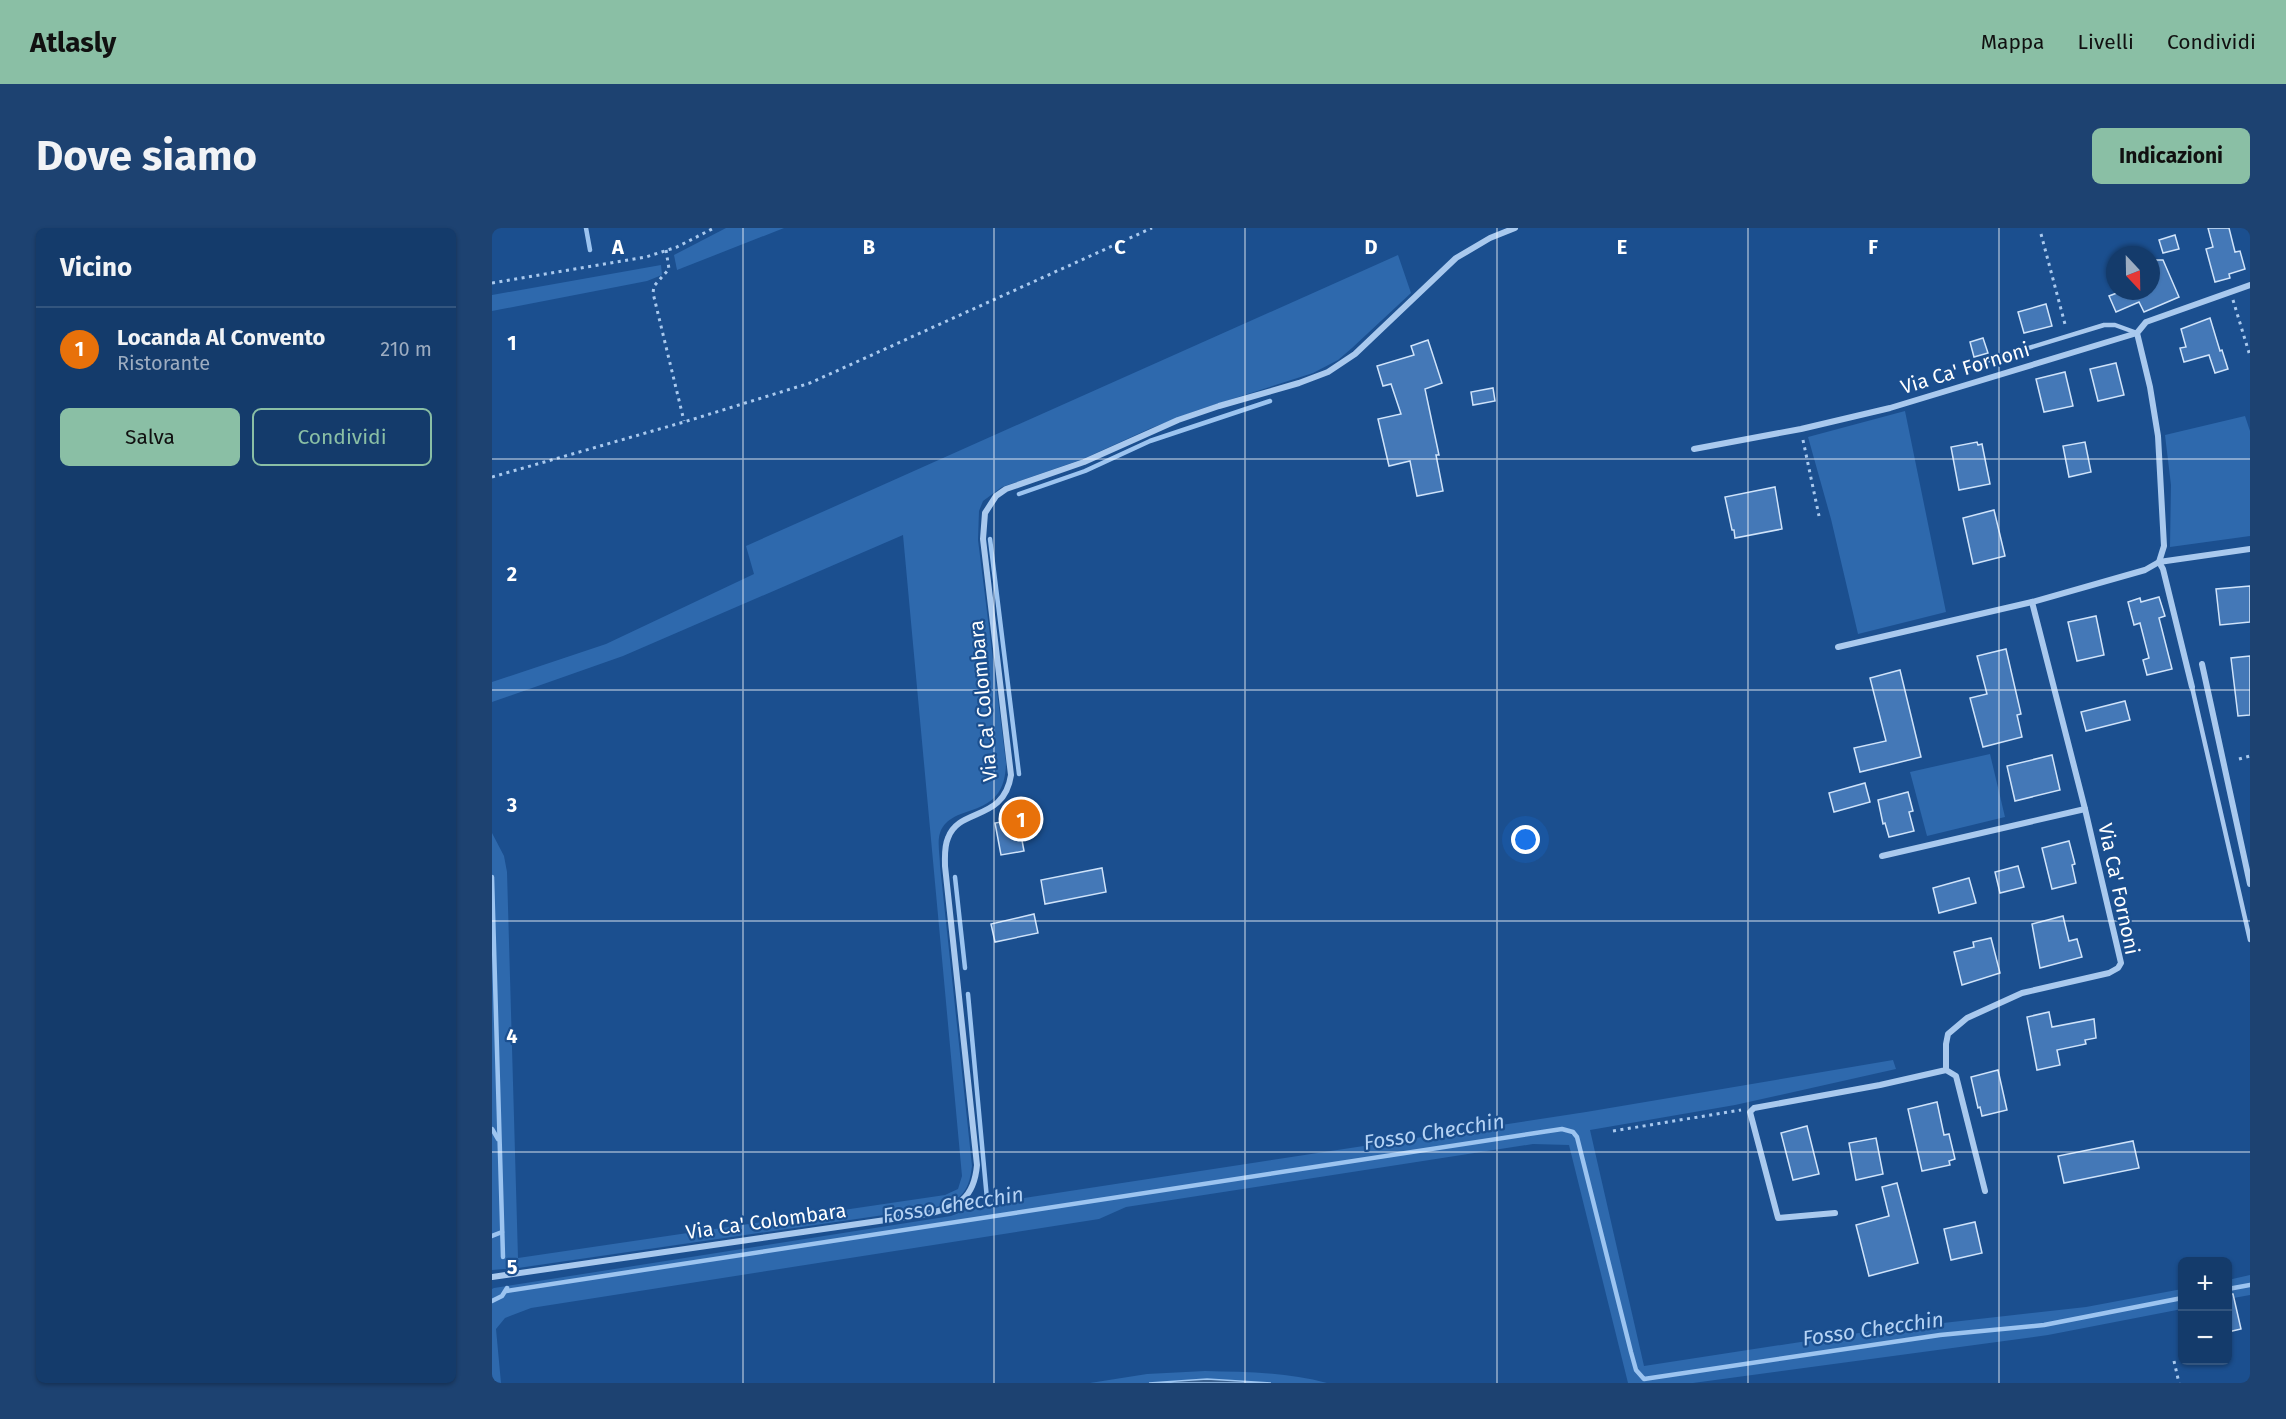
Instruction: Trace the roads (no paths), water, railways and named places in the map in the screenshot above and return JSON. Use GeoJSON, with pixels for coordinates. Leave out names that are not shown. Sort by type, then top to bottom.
{"type":"FeatureCollection","features":[{"type":"Feature","properties":{"kind":"street","name":"Via Ca' Colombara"},"geometry":{"type":"LineString","coordinates":[[494,1277],[927,1214],[954,1206],[964,1199],[975,1179],[977,1165],[945,850],[948,837],[954,827],[994,807],[1002,798],[1009,788],[1011,775],[983,539],[985,513],[990,504],[1006,489],[1084,462],[1178,420],[1328,372],[1355,354],[1456,258],[1490,238],[1515,228]]}},
{"type":"Feature","properties":{"kind":"street","name":"Via Ca' Fornoni"},"geometry":{"type":"LineString","coordinates":[[1694,449],[1801,429],[1890,408],[2137,333],[2146,322],[2250,285]]}},
{"type":"Feature","properties":{"kind":"street"},"geometry":{"type":"LineString","coordinates":[[2137,333],[2150,387],[2158,436],[2164,546],[2159,562],[2163,569],[2192,687]]}},
{"type":"Feature","properties":{"kind":"street"},"geometry":{"type":"LineString","coordinates":[[1838,647],[2032,603],[2145,570],[2159,562],[2250,549]]}},
{"type":"Feature","properties":{"kind":"street","name":"Via Ca' Fornoni"},"geometry":{"type":"LineString","coordinates":[[1947,1070],[1948,1034],[1967,1018],[2022,993],[2109,973],[2118,968],[2121,963],[2085,809],[2032,603]]}},
{"type":"Feature","properties":{"kind":"street"},"geometry":{"type":"LineString","coordinates":[[2202,664],[2250,884]]}},
{"type":"Feature","properties":{"kind":"street"},"geometry":{"type":"LineString","coordinates":[[1882,856],[2085,809]]}},
{"type":"Feature","properties":{"kind":"street"},"geometry":{"type":"LineString","coordinates":[[1835,1213],[1778,1218],[1750,1112],[1754,1108],[1947,1070],[1956,1076],[1985,1191]]}},
{"type":"Feature","properties":{"kind":"lane","name":"Via Ca' Fornoni"},"geometry":{"type":"LineString","coordinates":[[1983,362],[2104,325],[2115,325],[2137,333]]}},
{"type":"Feature","properties":{"kind":"lane"},"geometry":{"type":"LineString","coordinates":[[2192,687],[2250,940]]}},
{"type":"Feature","properties":{"kind":"waterway"},"geometry":{"type":"LineString","coordinates":[[586,228],[590,250]]}},
{"type":"Feature","properties":{"kind":"waterway"},"geometry":{"type":"LineString","coordinates":[[1019,494],[1085,471],[1150,441],[1270,401]]}},
{"type":"Feature","properties":{"kind":"waterway"},"geometry":{"type":"LineString","coordinates":[[990,539],[1019,774]]}},
{"type":"Feature","properties":{"kind":"waterway"},"geometry":{"type":"LineString","coordinates":[[492,877],[503,1257]]}},
{"type":"Feature","properties":{"kind":"waterway"},"geometry":{"type":"LineString","coordinates":[[955,877],[965,968]]}},
{"type":"Feature","properties":{"kind":"waterway"},"geometry":{"type":"LineString","coordinates":[[968,994],[987,1199]]}},
{"type":"Feature","properties":{"kind":"waterway"},"geometry":{"type":"LineString","coordinates":[[492,1129],[498,1139]]}},
{"type":"Feature","properties":{"kind":"waterway","name":"Fosso Checchin"},"geometry":{"type":"LineString","coordinates":[[506,1291],[1562,1129],[1573,1132],[1577,1137],[1631,1352],[1636,1370],[1644,1379],[1940,1335],[2044,1325],[2178,1299]]}},
{"type":"Feature","properties":{"kind":"waterway"},"geometry":{"type":"LineString","coordinates":[[492,1236],[502,1232]]}},
{"type":"Feature","properties":{"kind":"waterway","name":"Fosso Checchin"},"geometry":{"type":"LineString","coordinates":[[2232,1288],[2250,1285]]}},
{"type":"Feature","properties":{"kind":"waterway"},"geometry":{"type":"LineString","coordinates":[[492,1301],[502,1296],[507,1288]]}},
{"type":"Feature","properties":{"kind":"place","name":"Locanda Al Convento"},"geometry":{"type":"Point","coordinates":[1021,819]}}]}
